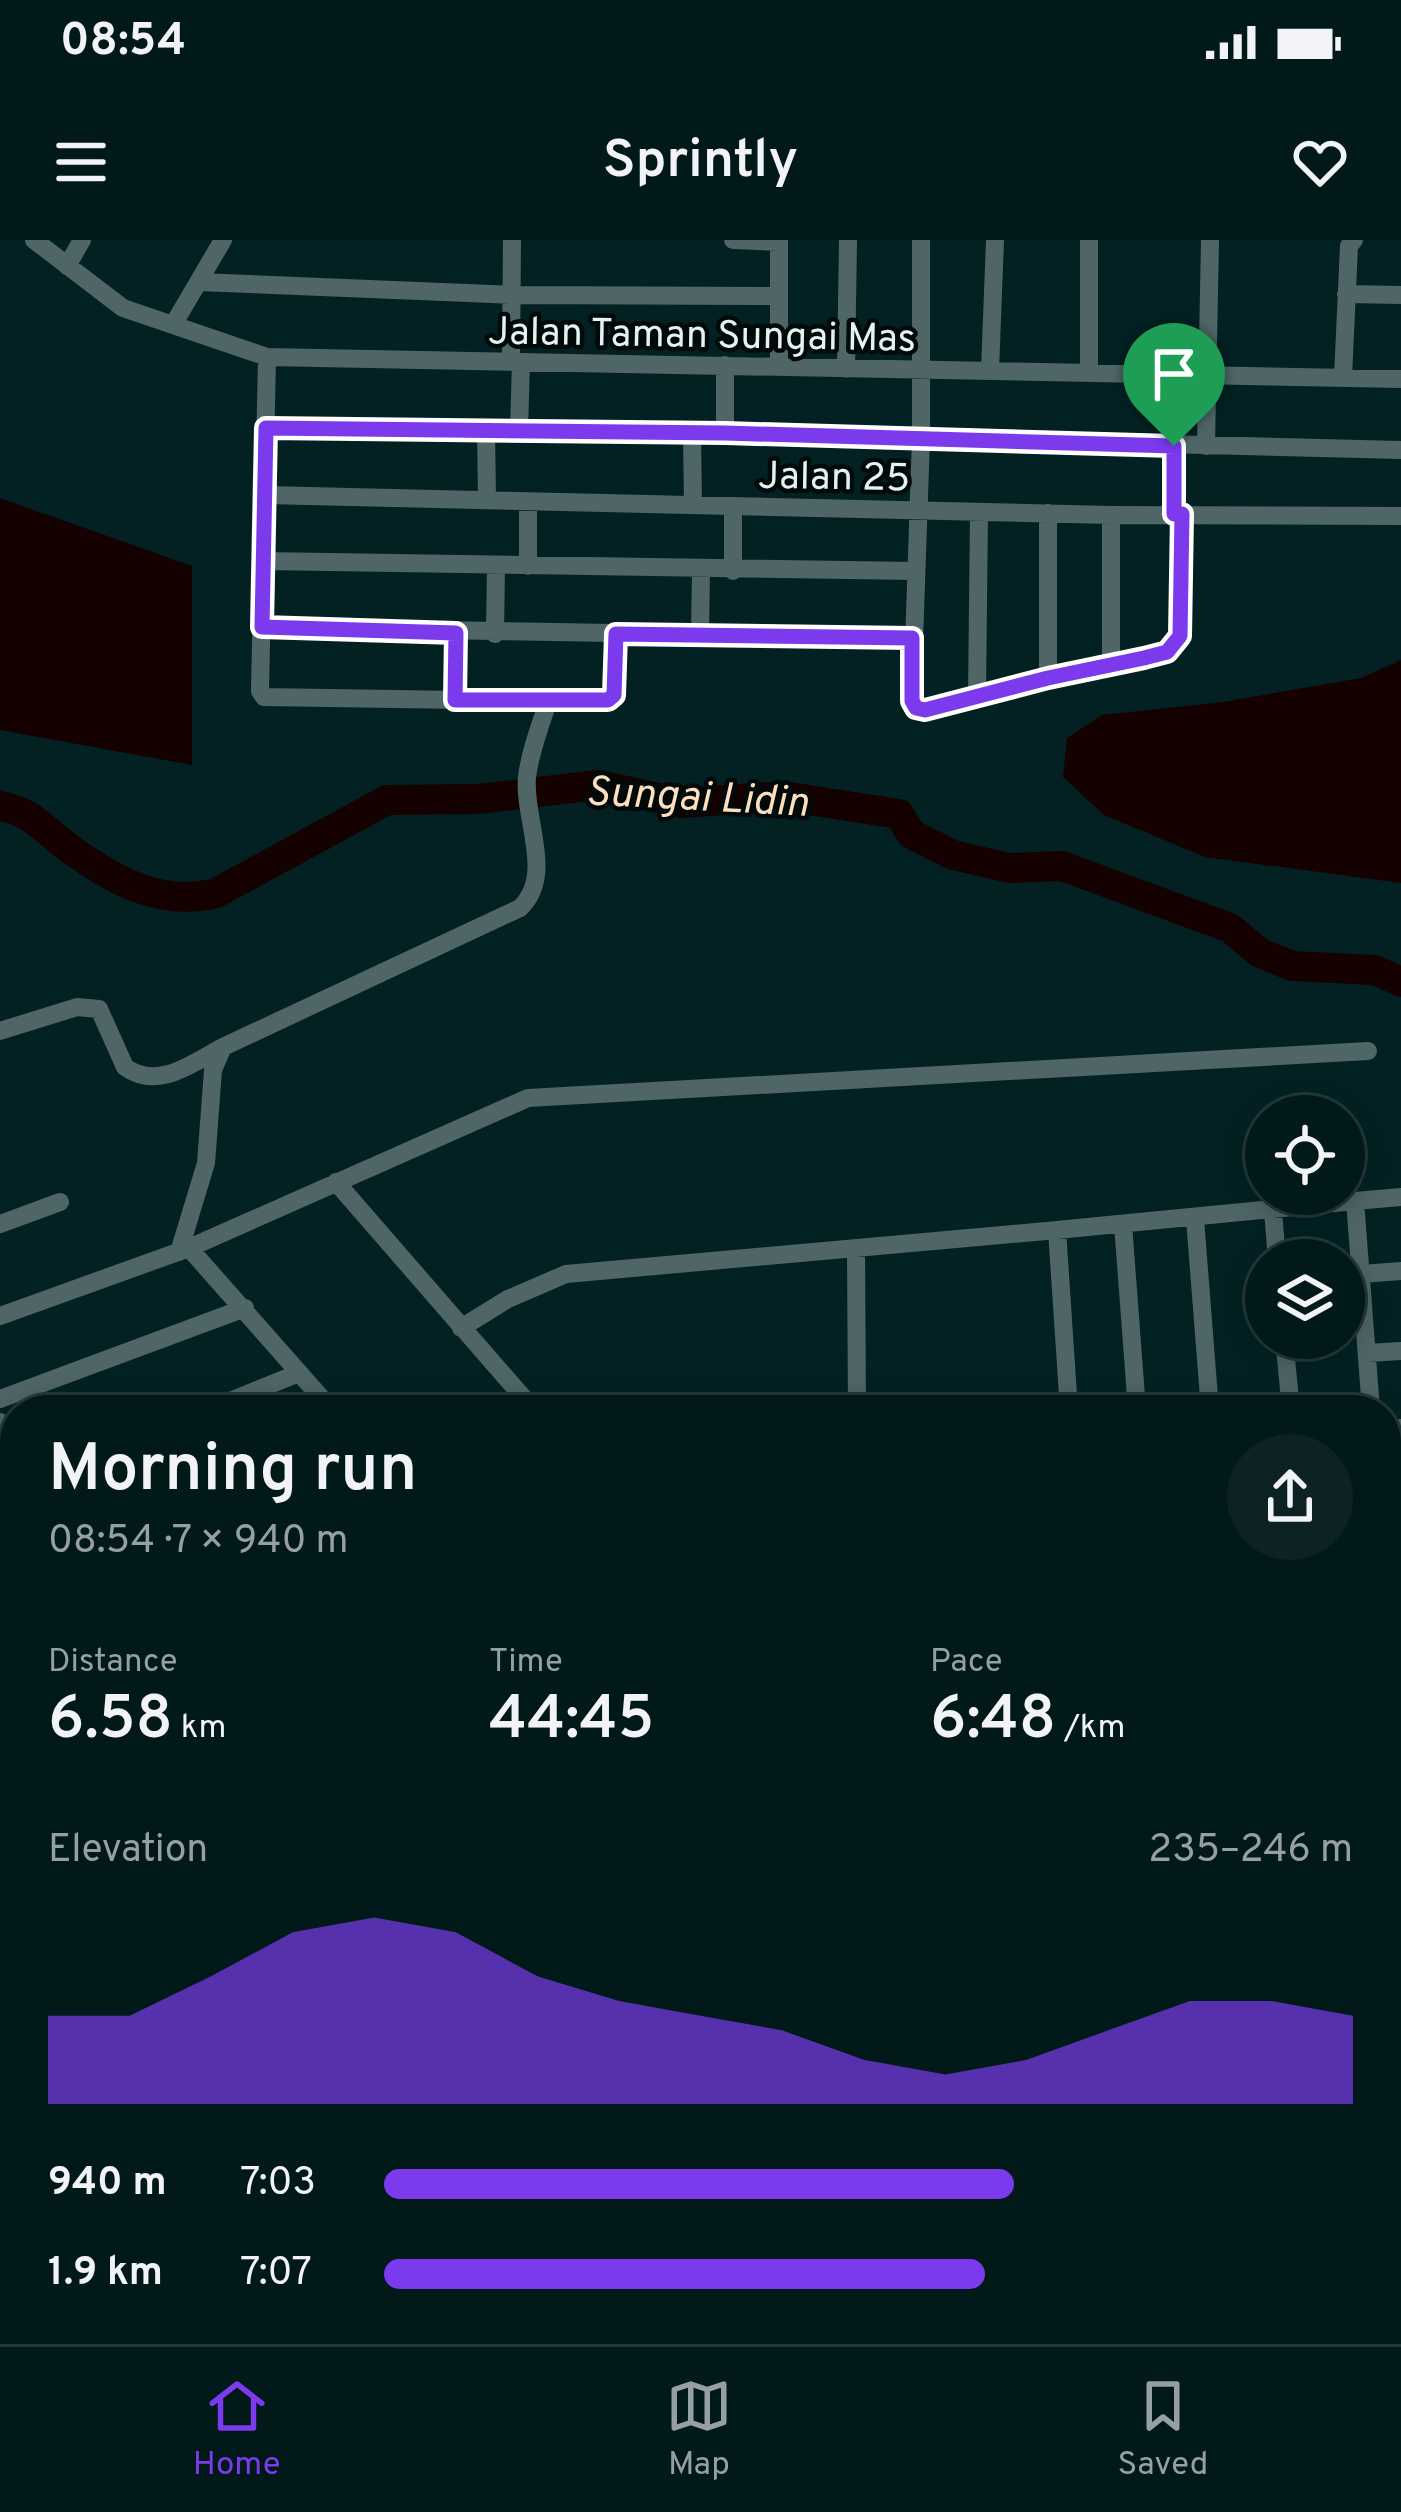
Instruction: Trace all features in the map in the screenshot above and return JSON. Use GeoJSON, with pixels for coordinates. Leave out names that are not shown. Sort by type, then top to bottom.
{"type":"FeatureCollection","features":[{"type":"Feature","properties":{"kind":"street","name":"Jalan Taman Sungai Mas"},"geometry":{"type":"LineString","coordinates":[[34,240],[123,308],[267,357],[1401,379]]}},
{"type":"Feature","properties":{"kind":"street"},"geometry":{"type":"LineString","coordinates":[[67,266],[82,240]]}},
{"type":"Feature","properties":{"kind":"street"},"geometry":{"type":"LineString","coordinates":[[173,326],[223,240]]}},
{"type":"Feature","properties":{"kind":"street"},"geometry":{"type":"LineString","coordinates":[[512,240],[519,430]]}},
{"type":"Feature","properties":{"kind":"street"},"geometry":{"type":"LineString","coordinates":[[733,240],[779,241],[779,367]]}},
{"type":"Feature","properties":{"kind":"street"},"geometry":{"type":"LineString","coordinates":[[846,369],[848,240]]}},
{"type":"Feature","properties":{"kind":"street"},"geometry":{"type":"LineString","coordinates":[[921,240],[912,638],[916,708],[925,710],[1111,666],[1167,652],[1176,645],[1181,628],[1174,446]]}},
{"type":"Feature","properties":{"kind":"street"},"geometry":{"type":"LineString","coordinates":[[990,371],[995,240]]}},
{"type":"Feature","properties":{"kind":"street"},"geometry":{"type":"LineString","coordinates":[[1089,240],[1089,373]]}},
{"type":"Feature","properties":{"kind":"street"},"geometry":{"type":"LineString","coordinates":[[1206,446],[1210,240]]}},
{"type":"Feature","properties":{"kind":"street"},"geometry":{"type":"LineString","coordinates":[[1343,377],[1349,246],[1354,240]]}},
{"type":"Feature","properties":{"kind":"street"},"geometry":{"type":"LineString","coordinates":[[199,282],[512,294],[779,296]]}},
{"type":"Feature","properties":{"kind":"street"},"geometry":{"type":"LineString","coordinates":[[1346,293],[1401,295]]}},
{"type":"Feature","properties":{"kind":"street"},"geometry":{"type":"LineString","coordinates":[[267,357],[260,691],[269,699],[596,702],[614,695],[616,634]]}},
{"type":"Feature","properties":{"kind":"street"},"geometry":{"type":"LineString","coordinates":[[725,365],[725,433]]}},
{"type":"Feature","properties":{"kind":"street"},"geometry":{"type":"LineString","coordinates":[[266,428],[725,433],[1401,450]]}},
{"type":"Feature","properties":{"kind":"street"},"geometry":{"type":"LineString","coordinates":[[487,430],[487,500]]}},
{"type":"Feature","properties":{"kind":"street"},"geometry":{"type":"LineString","coordinates":[[692,433],[693,505]]}},
{"type":"Feature","properties":{"kind":"street","name":"Jalan 25"},"geometry":{"type":"LineString","coordinates":[[266,496],[1401,516]]}},
{"type":"Feature","properties":{"kind":"street"},"geometry":{"type":"LineString","coordinates":[[528,502],[528,566]]}},
{"type":"Feature","properties":{"kind":"street"},"geometry":{"type":"LineString","coordinates":[[733,571],[734,506]]}},
{"type":"Feature","properties":{"kind":"street"},"geometry":{"type":"LineString","coordinates":[[977,695],[980,512]]}},
{"type":"Feature","properties":{"kind":"street"},"geometry":{"type":"LineString","coordinates":[[1048,513],[1048,678]]}},
{"type":"Feature","properties":{"kind":"street"},"geometry":{"type":"LineString","coordinates":[[1111,666],[1112,514]]}},
{"type":"Feature","properties":{"kind":"street"},"geometry":{"type":"LineString","coordinates":[[264,561],[915,572]]}},
{"type":"Feature","properties":{"kind":"street"},"geometry":{"type":"LineString","coordinates":[[495,634],[496,566]]}},
{"type":"Feature","properties":{"kind":"street"},"geometry":{"type":"LineString","coordinates":[[700,635],[701,570]]}},
{"type":"Feature","properties":{"kind":"street"},"geometry":{"type":"LineString","coordinates":[[262,627],[912,638]]}},
{"type":"Feature","properties":{"kind":"street"},"geometry":{"type":"LineString","coordinates":[[455,700],[456,633]]}},
{"type":"Feature","properties":{"kind":"street"},"geometry":{"type":"LineString","coordinates":[[0,1031],[77,1006],[99,1009],[125,1067],[148,1078],[168,1076],[520,908],[536,886],[527,778],[548,702]]}},
{"type":"Feature","properties":{"kind":"street"},"geometry":{"type":"LineString","coordinates":[[184,1250],[206,1163],[213,1070],[223,1047]]}},
{"type":"Feature","properties":{"kind":"street"},"geometry":{"type":"LineString","coordinates":[[0,1316],[184,1250],[528,1098],[1368,1051]]}},
{"type":"Feature","properties":{"kind":"street"},"geometry":{"type":"LineString","coordinates":[[336,1182],[521,1395]]}},
{"type":"Feature","properties":{"kind":"street"},"geometry":{"type":"LineString","coordinates":[[1365,1200],[1401,1197]]}},
{"type":"Feature","properties":{"kind":"street"},"geometry":{"type":"LineString","coordinates":[[0,1224],[60,1202]]}},
{"type":"Feature","properties":{"kind":"street"},"geometry":{"type":"LineString","coordinates":[[461,1328],[508,1299],[566,1274],[1245,1214]]}},
{"type":"Feature","properties":{"kind":"street"},"geometry":{"type":"LineString","coordinates":[[1195,1219],[1209,1395]]}},
{"type":"Feature","properties":{"kind":"street"},"geometry":{"type":"LineString","coordinates":[[1124,1224],[1136,1395]]}},
{"type":"Feature","properties":{"kind":"street"},"geometry":{"type":"LineString","coordinates":[[1057,1230],[1068,1395]]}},
{"type":"Feature","properties":{"kind":"street"},"geometry":{"type":"LineString","coordinates":[[856,1249],[857,1395]]}},
{"type":"Feature","properties":{"kind":"street"},"geometry":{"type":"LineString","coordinates":[[184,1250],[245,1307],[319,1395]]}},
{"type":"Feature","properties":{"kind":"street"},"geometry":{"type":"LineString","coordinates":[[1365,1274],[1401,1271]]}},
{"type":"Feature","properties":{"kind":"street"},"geometry":{"type":"LineString","coordinates":[[11,1395],[245,1307]]}},
{"type":"Feature","properties":{"kind":"street"},"geometry":{"type":"LineString","coordinates":[[1365,1314],[1370,1395]]}},
{"type":"Feature","properties":{"kind":"street"},"geometry":{"type":"LineString","coordinates":[[1368,1354],[1401,1351]]}},
{"type":"Feature","properties":{"kind":"street"},"geometry":{"type":"LineString","coordinates":[[1286,1359],[1290,1395]]}},
{"type":"Feature","properties":{"kind":"street"},"geometry":{"type":"LineString","coordinates":[[245,1395],[299,1373]]}},
{"type":"Feature","properties":{"kind":"shaded area"},"geometry":{"type":"Polygon","coordinates":[[[0,498],[192,566],[192,765],[0,730],[0,498]]]}},
{"type":"Feature","properties":{"kind":"shaded area"},"geometry":{"type":"Polygon","coordinates":[[[1401,660],[1401,883],[1205,857],[1104,815],[1063,777],[1067,738],[1102,715],[1223,702],[1361,678],[1401,660]]]}},
{"type":"Feature","properties":{"kind":"waterway","name":"Sungai Lidin"},"geometry":{"type":"LineString","coordinates":[[0,806],[30,817],[121,881],[176,897],[216,893],[387,800],[478,799],[598,785],[682,803],[783,796],[899,814],[911,834],[953,855],[1009,868],[1062,866],[1230,928],[1260,953],[1292,966],[1375,970],[1401,982]]}},
{"type":"Feature","properties":{"kind":"route"},"geometry":{"type":"LineString","coordinates":[[266,428],[725,433],[1174,446],[1174,514],[1182,514],[1181,628],[1176,645],[1144,658],[925,710],[912,701],[912,638],[616,634],[614,695],[608,700],[455,700],[456,633],[262,627],[266,428]]}}]}
